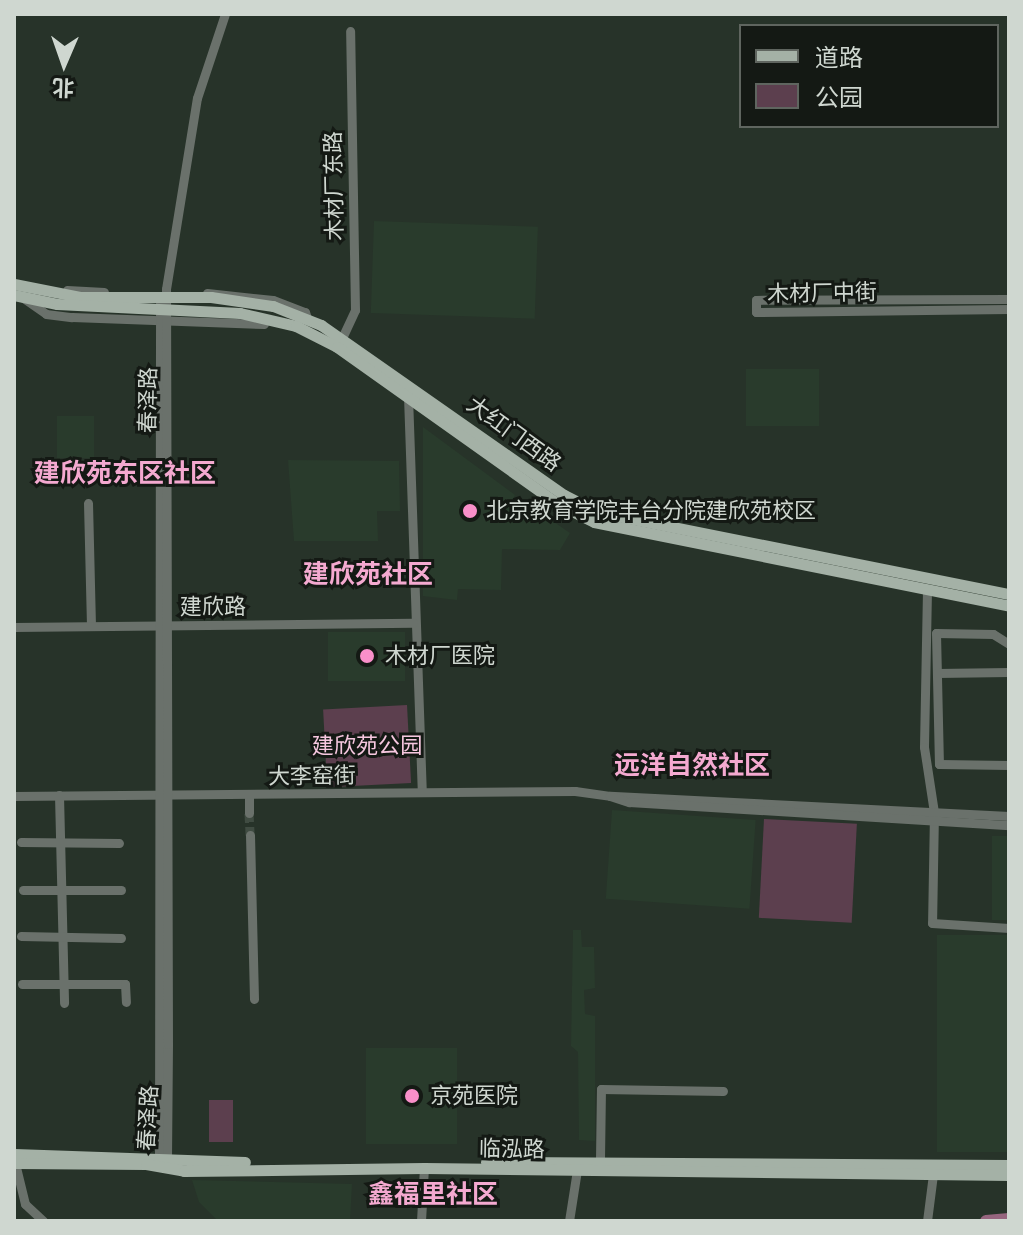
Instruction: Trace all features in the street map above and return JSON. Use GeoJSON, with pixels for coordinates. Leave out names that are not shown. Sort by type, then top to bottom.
{"type":"FeatureCollection","features":[{"type":"Feature","properties":{"kind":"main road","name":"大红门西路"},"geometry":{"type":"LineString","coordinates":[[16,291],[240,313],[296,326],[337,347],[558,504],[594,522],[1009,606]]}},
{"type":"Feature","properties":{"kind":"main road","name":"大红门西路"},"geometry":{"type":"LineString","coordinates":[[163,305],[238,296],[307,318],[342,338],[564,495],[598,512],[1009,594]]}},
{"type":"Feature","properties":{"kind":"main road","name":"临泓路"},"geometry":{"type":"LineString","coordinates":[[14,1160],[409,1163],[600,1159],[1009,1165]]}},
{"type":"Feature","properties":{"kind":"main road","name":"临泓路"},"geometry":{"type":"LineString","coordinates":[[162,1161],[184,1171],[424,1168],[1009,1175]]}},
{"type":"Feature","properties":{"kind":"street","name":"春泽路"},"geometry":{"type":"LineString","coordinates":[[162,1161],[163,305],[192,97],[222,14]]}},
{"type":"Feature","properties":{"kind":"street","name":"木材厂东路"},"geometry":{"type":"LineString","coordinates":[[342,338],[355,310],[350,31]]}},
{"type":"Feature","properties":{"kind":"street"},"geometry":{"type":"LineString","coordinates":[[16,291],[163,305]]}},
{"type":"Feature","properties":{"kind":"street","name":"木材厂中街"},"geometry":{"type":"LineString","coordinates":[[1009,299],[756,300],[756,312],[1009,309]]}},
{"type":"Feature","properties":{"kind":"street"},"geometry":{"type":"LineString","coordinates":[[408,396],[413,623],[422,792]]}},
{"type":"Feature","properties":{"kind":"street"},"geometry":{"type":"LineString","coordinates":[[88,503],[91,626]]}},
{"type":"Feature","properties":{"kind":"street"},"geometry":{"type":"LineString","coordinates":[[927,590],[924,747],[934,815],[932,923],[1009,928]]}},
{"type":"Feature","properties":{"kind":"street","name":"建欣路"},"geometry":{"type":"LineString","coordinates":[[14,627],[413,623]]}},
{"type":"Feature","properties":{"kind":"street"},"geometry":{"type":"LineString","coordinates":[[1009,644],[993,634],[936,633],[939,764],[1009,765]]}},
{"type":"Feature","properties":{"kind":"street"},"geometry":{"type":"LineString","coordinates":[[937,673],[1009,672]]}},
{"type":"Feature","properties":{"kind":"street"},"geometry":{"type":"LineString","coordinates":[[924,747],[938,748]]}},
{"type":"Feature","properties":{"kind":"street","name":"大李窑街"},"geometry":{"type":"LineString","coordinates":[[14,796],[575,791],[610,796],[934,815],[1009,816]]}},
{"type":"Feature","properties":{"kind":"street"},"geometry":{"type":"LineString","coordinates":[[249,794],[249,813]]}},
{"type":"Feature","properties":{"kind":"street"},"geometry":{"type":"LineString","coordinates":[[59,795],[64,1003]]}},
{"type":"Feature","properties":{"kind":"street","name":"大李窑街"},"geometry":{"type":"LineString","coordinates":[[934,815],[1009,825]]}},
{"type":"Feature","properties":{"kind":"street"},"geometry":{"type":"LineString","coordinates":[[250,835],[254,999]]}},
{"type":"Feature","properties":{"kind":"street"},"geometry":{"type":"LineString","coordinates":[[21,842],[119,843]]}},
{"type":"Feature","properties":{"kind":"street"},"geometry":{"type":"LineString","coordinates":[[23,890],[121,890]]}},
{"type":"Feature","properties":{"kind":"street"},"geometry":{"type":"LineString","coordinates":[[21,936],[121,938]]}},
{"type":"Feature","properties":{"kind":"street"},"geometry":{"type":"LineString","coordinates":[[22,984],[125,984],[126,1002]]}},
{"type":"Feature","properties":{"kind":"street"},"geometry":{"type":"LineString","coordinates":[[600,1159],[601,1089],[723,1091]]}},
{"type":"Feature","properties":{"kind":"street"},"geometry":{"type":"LineString","coordinates":[[14,1160],[25,1204],[43,1221]]}},
{"type":"Feature","properties":{"kind":"street"},"geometry":{"type":"LineString","coordinates":[[421,1221],[424,1168]]}},
{"type":"Feature","properties":{"kind":"street"},"geometry":{"type":"LineString","coordinates":[[569,1221],[577,1170]]}},
{"type":"Feature","properties":{"kind":"street"},"geometry":{"type":"LineString","coordinates":[[927,1221],[933,1174]]}},
{"type":"Feature","properties":{"kind":"shaded area"},"geometry":{"type":"Polygon","coordinates":[[[450,14],[670,14],[454,16],[450,14]]]}},
{"type":"Feature","properties":{"kind":"shaded area"},"geometry":{"type":"Polygon","coordinates":[[[374,221],[538,227],[535,319],[371,313],[374,221]]]}},
{"type":"Feature","properties":{"kind":"shaded area"},"geometry":{"type":"Polygon","coordinates":[[[746,369],[819,369],[819,426],[746,426],[746,369]]]}},
{"type":"Feature","properties":{"kind":"shaded area"},"geometry":{"type":"Polygon","coordinates":[[[57,416],[94,416],[94,458],[57,458],[57,416]]]}},
{"type":"Feature","properties":{"kind":"shaded area","name":"北京教育学院丰台分院建欣苑校区"},"geometry":{"type":"Polygon","coordinates":[[[423,427],[515,495],[510,506],[524,515],[531,506],[570,533],[560,550],[502,549],[501,590],[458,589],[457,600],[423,596],[423,427]]]}},
{"type":"Feature","properties":{"kind":"shaded area"},"geometry":{"type":"Polygon","coordinates":[[[288,460],[399,461],[400,511],[377,511],[378,541],[294,541],[288,460]]]}},
{"type":"Feature","properties":{"kind":"shaded area","name":"木材厂医院"},"geometry":{"type":"Polygon","coordinates":[[[328,632],[405,632],[405,681],[328,681],[328,632]]]}},
{"type":"Feature","properties":{"kind":"shaded area"},"geometry":{"type":"Polygon","coordinates":[[[612,810],[756,820],[749,909],[606,899],[612,810]]]}},
{"type":"Feature","properties":{"kind":"shaded area"},"geometry":{"type":"Polygon","coordinates":[[[992,836],[1009,836],[1009,920],[992,920],[992,836]]]}},
{"type":"Feature","properties":{"kind":"shaded area"},"geometry":{"type":"Polygon","coordinates":[[[573,930],[581,930],[582,947],[594,947],[595,988],[584,990],[585,1014],[595,1016],[595,1141],[579,1140],[578,1052],[571,1046],[573,930]]]}},
{"type":"Feature","properties":{"kind":"shaded area"},"geometry":{"type":"Polygon","coordinates":[[[937,935],[1009,935],[1009,1152],[937,1152],[937,935]]]}},
{"type":"Feature","properties":{"kind":"shaded area","name":"京苑医院"},"geometry":{"type":"Polygon","coordinates":[[[366,1048],[457,1048],[457,1144],[366,1144],[366,1048]]]}},
{"type":"Feature","properties":{"kind":"shaded area"},"geometry":{"type":"Polygon","coordinates":[[[192,1180],[352,1184],[350,1221],[218,1221],[199,1202],[192,1180]]]}},
{"type":"Feature","properties":{"kind":"green space","name":"建欣苑公园"},"geometry":{"type":"Polygon","coordinates":[[[407,705],[411,783],[327,787],[323,709],[407,705]]]}},
{"type":"Feature","properties":{"kind":"green space"},"geometry":{"type":"Polygon","coordinates":[[[764,819],[857,824],[852,923],[759,918],[764,819]]]}},
{"type":"Feature","properties":{"kind":"green space"},"geometry":{"type":"Polygon","coordinates":[[[209,1100],[233,1100],[233,1142],[209,1142],[209,1100]]]}},
{"type":"Feature","properties":{"kind":"waterway"},"geometry":{"type":"LineString","coordinates":[[986,1221],[1009,1219]]}},
{"type":"Feature","properties":{"kind":"tunnel"},"geometry":{"type":"LineString","coordinates":[[249,813],[250,835]]}},
{"type":"Feature","properties":{"kind":"place","name":"北京教育学院丰台分院建欣苑校区"},"geometry":{"type":"Point","coordinates":[470,511]}},
{"type":"Feature","properties":{"kind":"place","name":"木材厂医院"},"geometry":{"type":"Point","coordinates":[367,656]}},
{"type":"Feature","properties":{"kind":"place","name":"京苑医院"},"geometry":{"type":"Point","coordinates":[412,1096]}},
{"type":"Feature","properties":{"kind":"district","name":"建欣苑东区社区"},"geometry":{"type":"Point","coordinates":[125,474]}},
{"type":"Feature","properties":{"kind":"district","name":"建欣苑社区"},"geometry":{"type":"Point","coordinates":[368,575]}},
{"type":"Feature","properties":{"kind":"district","name":"远洋自然社区"},"geometry":{"type":"Point","coordinates":[692,766]}},
{"type":"Feature","properties":{"kind":"district","name":"鑫福里社区"},"geometry":{"type":"Point","coordinates":[433,1195]}}]}
